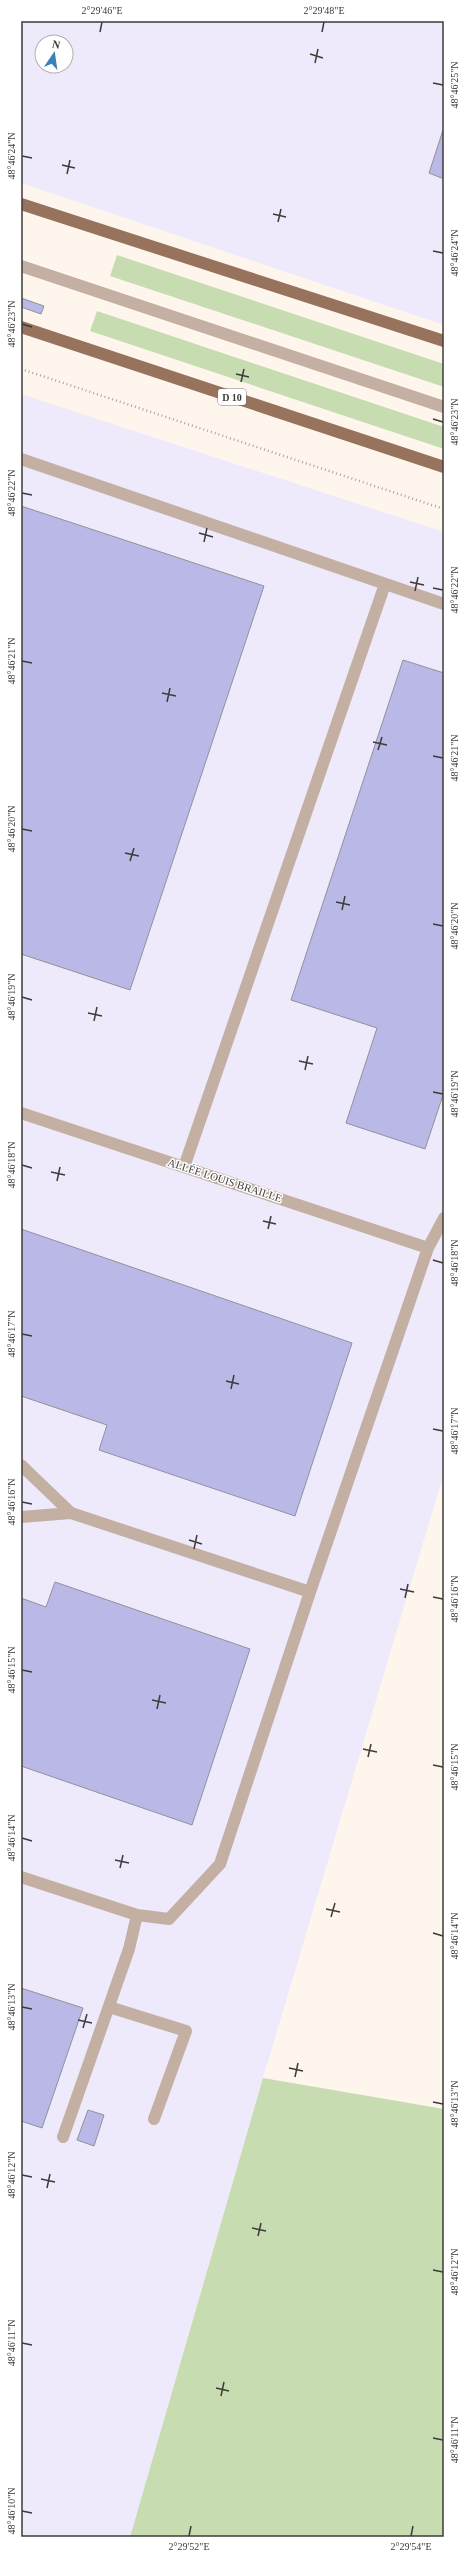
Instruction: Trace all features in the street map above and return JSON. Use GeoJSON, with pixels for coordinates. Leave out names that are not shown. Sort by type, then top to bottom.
{"type":"FeatureCollection","features":[{"type":"Feature","properties":{"kind":"main road"},"geometry":{"type":"LineString","coordinates":[[21,204],[444,341]]}},
{"type":"Feature","properties":{"kind":"main road","name":"D 10"},"geometry":{"type":"LineString","coordinates":[[21,327],[444,467]]}},
{"type":"Feature","properties":{"kind":"street"},"geometry":{"type":"LineString","coordinates":[[21,266],[444,407]]}},
{"type":"Feature","properties":{"kind":"street"},"geometry":{"type":"LineString","coordinates":[[21,459],[444,604]]}},
{"type":"Feature","properties":{"kind":"street"},"geometry":{"type":"LineString","coordinates":[[184,1167],[385,584]]}},
{"type":"Feature","properties":{"kind":"street","name":"ALLÉE LOUIS BRAILLE"},"geometry":{"type":"LineString","coordinates":[[21,1113],[428,1248]]}},
{"type":"Feature","properties":{"kind":"street"},"geometry":{"type":"LineString","coordinates":[[21,1877],[137,1915],[169,1919],[220,1864],[310,1592],[428,1248],[444,1218]]}},
{"type":"Feature","properties":{"kind":"street"},"geometry":{"type":"LineString","coordinates":[[21,1465],[71,1513]]}},
{"type":"Feature","properties":{"kind":"street"},"geometry":{"type":"LineString","coordinates":[[21,1517],[71,1513],[310,1592]]}},
{"type":"Feature","properties":{"kind":"street"},"geometry":{"type":"LineString","coordinates":[[63,2137],[130,1950],[137,1915]]}},
{"type":"Feature","properties":{"kind":"street"},"geometry":{"type":"LineString","coordinates":[[110,2007],[186,2031],[154,2119]]}},
{"type":"Feature","properties":{"kind":"path"},"geometry":{"type":"LineString","coordinates":[[21,369],[444,509]]}},
{"type":"Feature","properties":{"kind":"shaded area"},"geometry":{"type":"Polygon","coordinates":[[[21,21],[444,21],[444,325],[21,183],[21,21]]]}},
{"type":"Feature","properties":{"kind":"shaded area"},"geometry":{"type":"Polygon","coordinates":[[[21,394],[444,532],[444,1473],[263,2078],[130,2537],[21,2537],[21,394]]]}},
{"type":"Feature","properties":{"kind":"green space"},"geometry":{"type":"Polygon","coordinates":[[[117,255],[444,364],[444,387],[110,276],[117,255]]]}},
{"type":"Feature","properties":{"kind":"green space"},"geometry":{"type":"Polygon","coordinates":[[[97,311],[444,427],[444,449],[90,331],[97,311]]]}},
{"type":"Feature","properties":{"kind":"green space"},"geometry":{"type":"Polygon","coordinates":[[[263,2078],[444,2109],[444,2537],[130,2537],[263,2078]]]}},
{"type":"Feature","properties":{"kind":"building"},"geometry":{"type":"Polygon","coordinates":[[[444,127],[444,179],[429,173],[444,127]]]}},
{"type":"Feature","properties":{"kind":"building"},"geometry":{"type":"Polygon","coordinates":[[[21,298],[44,306],[41,314],[21,307],[21,298]]]}},
{"type":"Feature","properties":{"kind":"building"},"geometry":{"type":"Polygon","coordinates":[[[21,506],[264,586],[130,990],[21,954],[21,506]]]}},
{"type":"Feature","properties":{"kind":"building"},"geometry":{"type":"Polygon","coordinates":[[[403,660],[444,673],[444,1092],[425,1149],[346,1123],[377,1028],[291,1000],[403,660]]]}},
{"type":"Feature","properties":{"kind":"building"},"geometry":{"type":"Polygon","coordinates":[[[21,1229],[352,1343],[295,1516],[99,1450],[107,1425],[21,1396],[21,1229]]]}},
{"type":"Feature","properties":{"kind":"building"},"geometry":{"type":"Polygon","coordinates":[[[55,1582],[250,1649],[192,1825],[21,1766],[21,1598],[46,1607],[55,1582]]]}},
{"type":"Feature","properties":{"kind":"building"},"geometry":{"type":"Polygon","coordinates":[[[21,1988],[83,2008],[42,2128],[21,2121],[21,1988]]]}},
{"type":"Feature","properties":{"kind":"building"},"geometry":{"type":"Polygon","coordinates":[[[88,2110],[104,2115],[94,2146],[77,2140],[88,2110]]]}}]}
